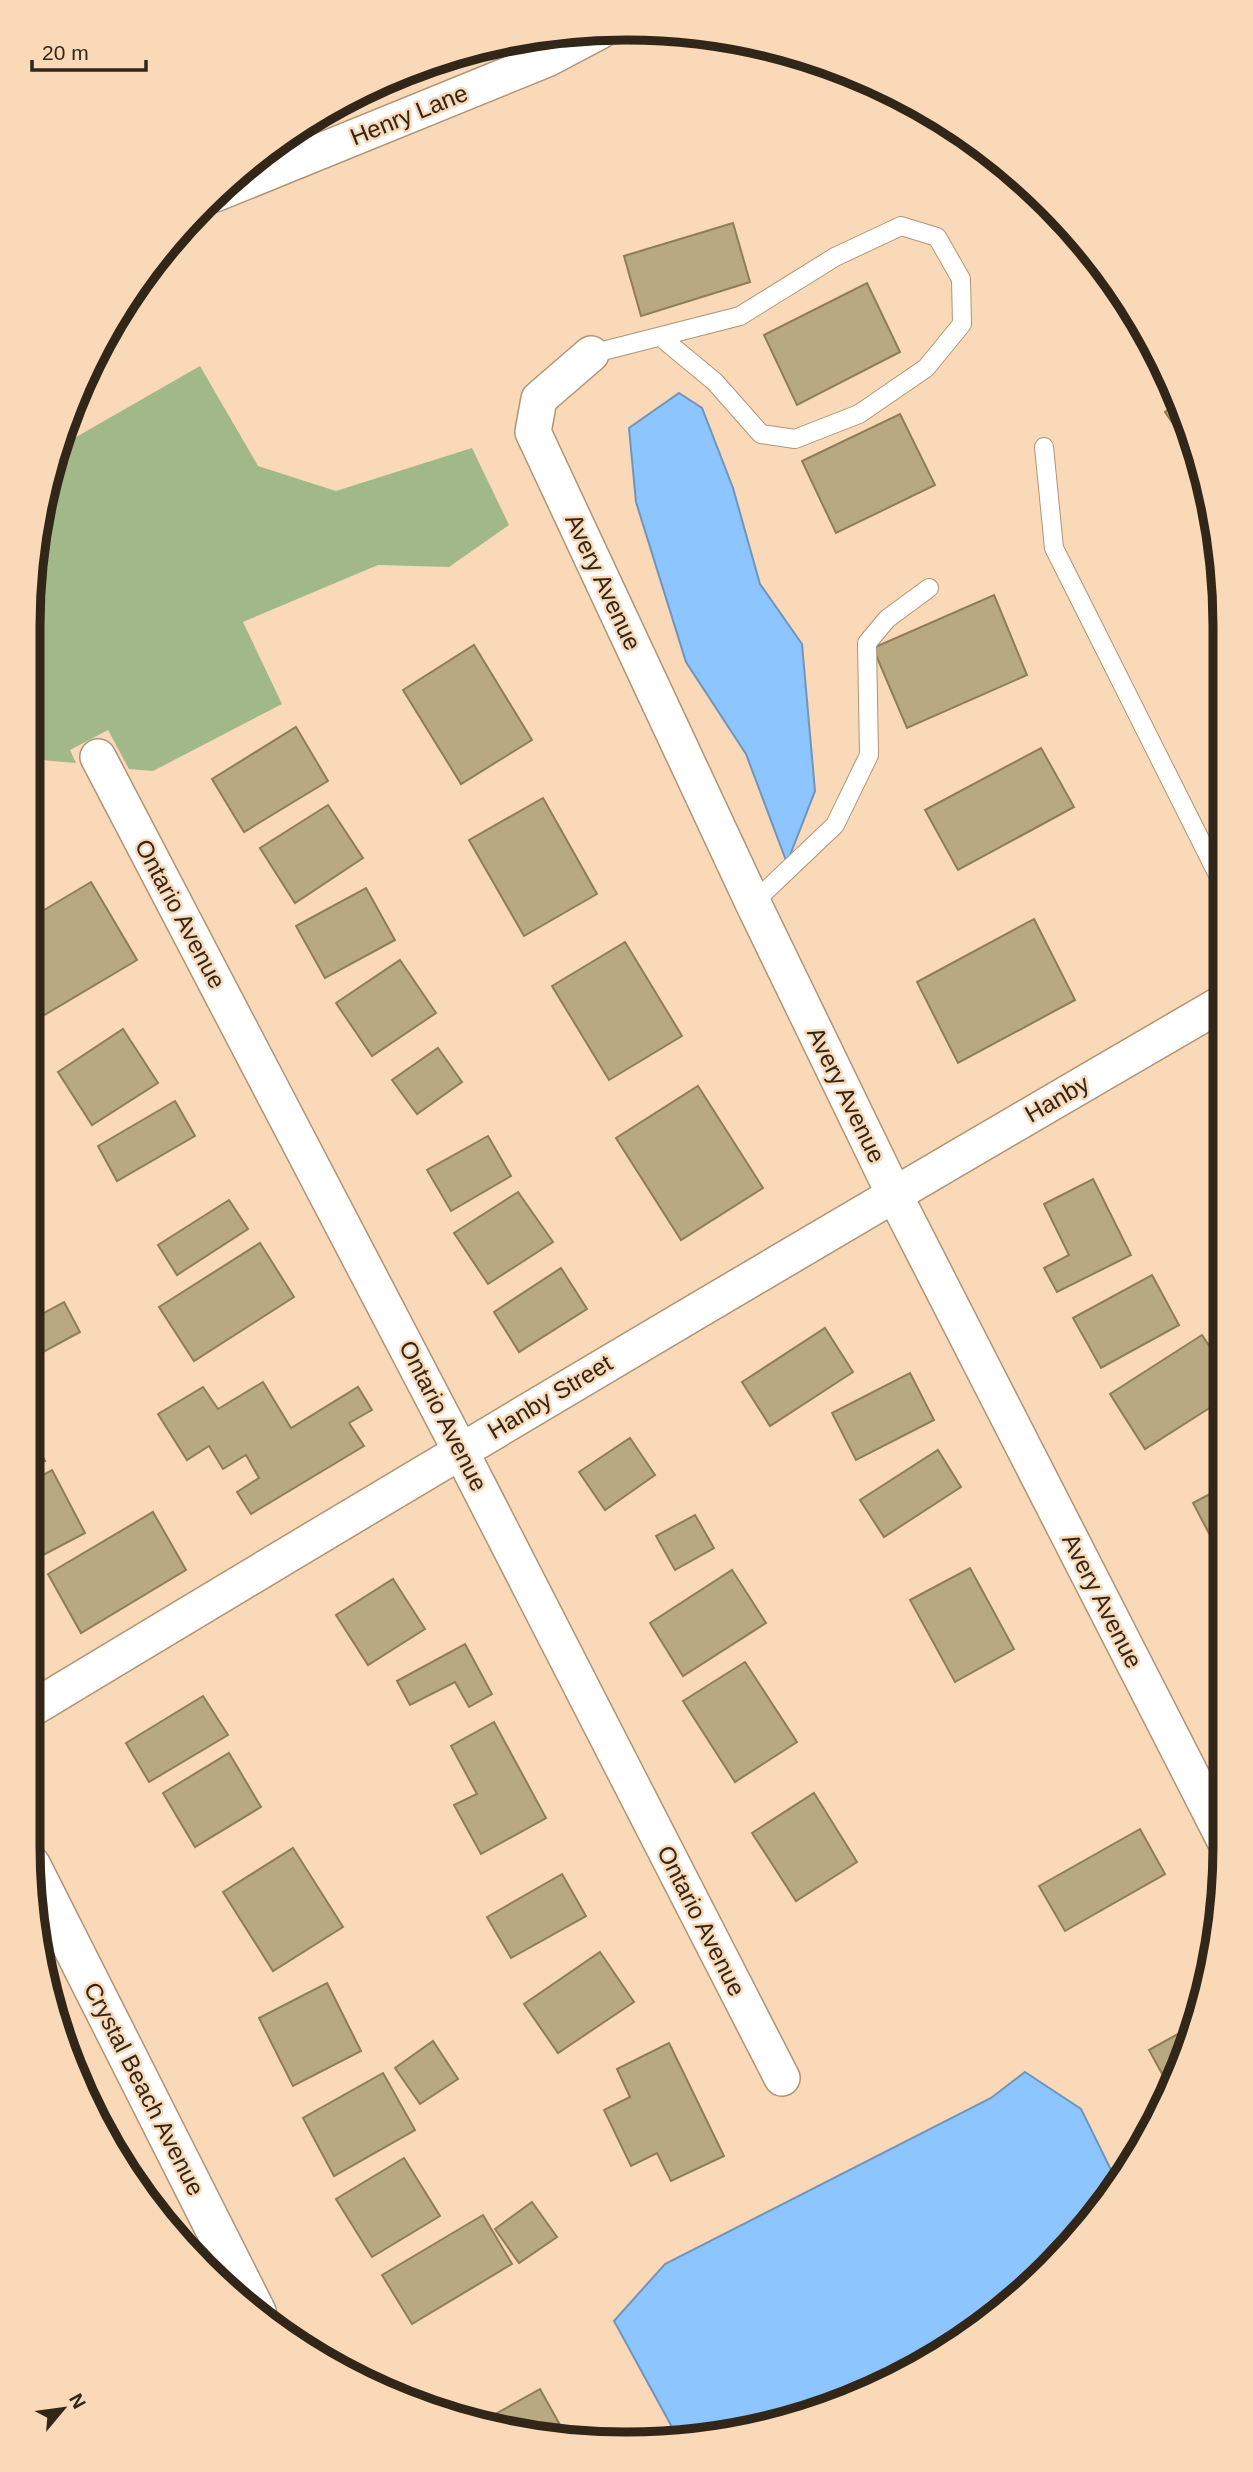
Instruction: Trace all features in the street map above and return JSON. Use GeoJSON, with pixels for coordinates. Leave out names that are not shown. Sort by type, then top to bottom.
{"type":"FeatureCollection","features":[{"type":"Feature","properties":{"kind":"street","name":"Henry Lane"},"geometry":{"type":"LineString","coordinates":[[245,182],[547,59],[579,43]]}},
{"type":"Feature","properties":{"kind":"street","name":"Avery Avenue"},"geometry":{"type":"LineString","coordinates":[[591,354],[539,399],[533,432],[753,903],[894,1194],[1213,1818]]}},
{"type":"Feature","properties":{"kind":"street","name":"Ontario Avenue"},"geometry":{"type":"LineString","coordinates":[[98,757],[460,1450],[782,2078]]}},
{"type":"Feature","properties":{"kind":"street","name":"Hanby"},"geometry":{"type":"LineString","coordinates":[[894,1194],[1213,1009]]}},
{"type":"Feature","properties":{"kind":"street","name":"Hanby Street"},"geometry":{"type":"LineString","coordinates":[[40,1704],[460,1450],[894,1194]]}},
{"type":"Feature","properties":{"kind":"street","name":"Crystal Beach Avenue"},"geometry":{"type":"LineString","coordinates":[[42,1887],[246,2291]]}},
{"type":"Feature","properties":{"kind":"lane"},"geometry":{"type":"LineString","coordinates":[[591,354],[740,316],[835,257],[901,226],[937,237],[961,279],[962,324],[926,368],[859,414],[795,439],[761,434],[715,382],[662,338]]}},
{"type":"Feature","properties":{"kind":"lane"},"geometry":{"type":"LineString","coordinates":[[1044,447],[1054,548],[1213,865]]}},
{"type":"Feature","properties":{"kind":"lane"},"geometry":{"type":"LineString","coordinates":[[753,903],[835,825],[869,755],[867,643],[887,620],[929,588]]}},
{"type":"Feature","properties":{"kind":"green space"},"geometry":{"type":"Polygon","coordinates":[[[200,366],[258,466],[336,491],[472,448],[509,525],[449,567],[378,565],[243,622],[282,704],[153,771],[129,769],[108,730],[70,750],[76,763],[40,760],[40,626],[45,550],[60,475],[70,440],[200,366]]]}},
{"type":"Feature","properties":{"kind":"water"},"geometry":{"type":"Polygon","coordinates":[[[679,393],[702,408],[733,488],[760,584],[802,644],[815,791],[787,863],[746,754],[686,662],[636,502],[629,428],[679,393]]]}},
{"type":"Feature","properties":{"kind":"water"},"geometry":{"type":"Polygon","coordinates":[[[1025,2072],[1081,2109],[1113,2173],[1092,2202],[1041,2260],[983,2311],[920,2353],[886,2371],[815,2401],[778,2412],[703,2427],[673,2429],[614,2321],[665,2264],[991,2098],[1025,2072]]]}},
{"type":"Feature","properties":{"kind":"building"},"geometry":{"type":"Polygon","coordinates":[[[733,223],[750,282],[641,316],[624,256],[733,223]]]}},
{"type":"Feature","properties":{"kind":"building"},"geometry":{"type":"Polygon","coordinates":[[[867,283],[900,352],[797,405],[764,335],[867,283]]]}},
{"type":"Feature","properties":{"kind":"building"},"geometry":{"type":"Polygon","coordinates":[[[1170,408],[1181,436],[1165,412],[1170,408]]]}},
{"type":"Feature","properties":{"kind":"building"},"geometry":{"type":"Polygon","coordinates":[[[900,414],[935,485],[836,533],[802,461],[900,414]]]}},
{"type":"Feature","properties":{"kind":"building"},"geometry":{"type":"Polygon","coordinates":[[[994,595],[1027,675],[907,728],[873,648],[994,595]]]}},
{"type":"Feature","properties":{"kind":"building"},"geometry":{"type":"Polygon","coordinates":[[[474,645],[532,740],[461,784],[403,690],[474,645]]]}},
{"type":"Feature","properties":{"kind":"building"},"geometry":{"type":"Polygon","coordinates":[[[296,727],[328,781],[244,832],[212,779],[296,727]]]}},
{"type":"Feature","properties":{"kind":"building"},"geometry":{"type":"Polygon","coordinates":[[[1041,748],[1074,807],[958,870],[925,810],[1041,748]]]}},
{"type":"Feature","properties":{"kind":"building"},"geometry":{"type":"Polygon","coordinates":[[[543,798],[597,894],[524,936],[469,840],[543,798]]]}},
{"type":"Feature","properties":{"kind":"building"},"geometry":{"type":"Polygon","coordinates":[[[328,805],[363,858],[295,903],[260,848],[328,805]]]}},
{"type":"Feature","properties":{"kind":"building"},"geometry":{"type":"Polygon","coordinates":[[[91,882],[137,960],[40,1018],[40,912],[91,882]]]}},
{"type":"Feature","properties":{"kind":"building"},"geometry":{"type":"Polygon","coordinates":[[[366,888],[395,940],[325,978],[296,926],[366,888]]]}},
{"type":"Feature","properties":{"kind":"building"},"geometry":{"type":"Polygon","coordinates":[[[1034,919],[1075,1000],[958,1063],[917,982],[1034,919]]]}},
{"type":"Feature","properties":{"kind":"building"},"geometry":{"type":"Polygon","coordinates":[[[625,942],[682,1036],[609,1080],[552,986],[625,942]]]}},
{"type":"Feature","properties":{"kind":"building"},"geometry":{"type":"Polygon","coordinates":[[[400,960],[436,1013],[372,1056],[336,1003],[400,960]]]}},
{"type":"Feature","properties":{"kind":"building"},"geometry":{"type":"Polygon","coordinates":[[[123,1029],[158,1083],[92,1125],[58,1072],[123,1029]]]}},
{"type":"Feature","properties":{"kind":"building"},"geometry":{"type":"Polygon","coordinates":[[[438,1048],[462,1082],[417,1114],[392,1080],[438,1048]]]}},
{"type":"Feature","properties":{"kind":"building"},"geometry":{"type":"Polygon","coordinates":[[[698,1086],[763,1188],[681,1240],[616,1138],[698,1086]]]}},
{"type":"Feature","properties":{"kind":"building"},"geometry":{"type":"Polygon","coordinates":[[[175,1101],[195,1136],[117,1181],[98,1146],[175,1101]]]}},
{"type":"Feature","properties":{"kind":"building"},"geometry":{"type":"Polygon","coordinates":[[[488,1136],[511,1176],[451,1211],[427,1170],[488,1136]]]}},
{"type":"Feature","properties":{"kind":"building"},"geometry":{"type":"Polygon","coordinates":[[[1093,1179],[1131,1255],[1057,1292],[1044,1268],[1069,1255],[1044,1204],[1093,1179]]]}},
{"type":"Feature","properties":{"kind":"building"},"geometry":{"type":"Polygon","coordinates":[[[518,1192],[553,1242],[488,1284],[454,1233],[518,1192]]]}},
{"type":"Feature","properties":{"kind":"building"},"geometry":{"type":"Polygon","coordinates":[[[229,1200],[248,1229],[177,1275],[158,1245],[229,1200]]]}},
{"type":"Feature","properties":{"kind":"building"},"geometry":{"type":"Polygon","coordinates":[[[260,1243],[294,1297],[194,1361],[159,1307],[260,1243]]]}},
{"type":"Feature","properties":{"kind":"building"},"geometry":{"type":"Polygon","coordinates":[[[561,1268],[587,1309],[519,1352],[494,1312],[561,1268]]]}},
{"type":"Feature","properties":{"kind":"building"},"geometry":{"type":"Polygon","coordinates":[[[1152,1275],[1179,1325],[1101,1368],[1073,1318],[1152,1275]]]}},
{"type":"Feature","properties":{"kind":"building"},"geometry":{"type":"Polygon","coordinates":[[[64,1302],[80,1332],[40,1354],[40,1315],[64,1302]]]}},
{"type":"Feature","properties":{"kind":"building"},"geometry":{"type":"Polygon","coordinates":[[[825,1328],[853,1372],[770,1426],[742,1382],[825,1328]]]}},
{"type":"Feature","properties":{"kind":"building"},"geometry":{"type":"Polygon","coordinates":[[[1202,1335],[1213,1352],[1213,1406],[1145,1449],[1110,1394],[1202,1335]]]}},
{"type":"Feature","properties":{"kind":"building"},"geometry":{"type":"Polygon","coordinates":[[[910,1373],[934,1420],[856,1460],[832,1413],[910,1373]]]}},
{"type":"Feature","properties":{"kind":"building"},"geometry":{"type":"Polygon","coordinates":[[[263,1382],[291,1428],[358,1387],[372,1410],[349,1423],[364,1446],[251,1514],[237,1492],[259,1478],[246,1455],[223,1469],[209,1446],[187,1460],[158,1414],[203,1387],[218,1409],[263,1382]]]}},
{"type":"Feature","properties":{"kind":"building"},"geometry":{"type":"Polygon","coordinates":[[[630,1438],[655,1475],[605,1510],[579,1472],[630,1438]]]}},
{"type":"Feature","properties":{"kind":"building"},"geometry":{"type":"Polygon","coordinates":[[[938,1450],[961,1487],[884,1537],[860,1500],[938,1450]]]}},
{"type":"Feature","properties":{"kind":"building"},"geometry":{"type":"Polygon","coordinates":[[[40,1451],[45,1461],[40,1463],[40,1451]]]}},
{"type":"Feature","properties":{"kind":"building"},"geometry":{"type":"Polygon","coordinates":[[[52,1470],[85,1533],[40,1557],[40,1476],[52,1470]]]}},
{"type":"Feature","properties":{"kind":"building"},"geometry":{"type":"Polygon","coordinates":[[[1213,1492],[1213,1541],[1193,1503],[1213,1492]]]}},
{"type":"Feature","properties":{"kind":"building"},"geometry":{"type":"Polygon","coordinates":[[[153,1512],[186,1570],[81,1633],[48,1574],[153,1512]]]}},
{"type":"Feature","properties":{"kind":"building"},"geometry":{"type":"Polygon","coordinates":[[[695,1515],[714,1548],[675,1570],[656,1536],[695,1515]]]}},
{"type":"Feature","properties":{"kind":"building"},"geometry":{"type":"Polygon","coordinates":[[[970,1568],[1014,1649],[955,1682],[910,1600],[970,1568]]]}},
{"type":"Feature","properties":{"kind":"building"},"geometry":{"type":"Polygon","coordinates":[[[732,1570],[766,1623],[683,1676],[650,1623],[732,1570]]]}},
{"type":"Feature","properties":{"kind":"building"},"geometry":{"type":"Polygon","coordinates":[[[393,1579],[425,1629],[368,1665],[336,1615],[393,1579]]]}},
{"type":"Feature","properties":{"kind":"building"},"geometry":{"type":"Polygon","coordinates":[[[465,1644],[492,1694],[469,1707],[455,1682],[410,1705],[397,1681],[465,1644]]]}},
{"type":"Feature","properties":{"kind":"building"},"geometry":{"type":"Polygon","coordinates":[[[745,1662],[797,1742],[735,1782],[683,1701],[745,1662]]]}},
{"type":"Feature","properties":{"kind":"building"},"geometry":{"type":"Polygon","coordinates":[[[203,1696],[228,1735],[149,1782],[126,1743],[203,1696]]]}},
{"type":"Feature","properties":{"kind":"building"},"geometry":{"type":"Polygon","coordinates":[[[494,1722],[546,1818],[481,1854],[454,1805],[477,1794],[451,1746],[494,1722]]]}},
{"type":"Feature","properties":{"kind":"building"},"geometry":{"type":"Polygon","coordinates":[[[229,1753],[261,1807],[195,1847],[163,1793],[229,1753]]]}},
{"type":"Feature","properties":{"kind":"building"},"geometry":{"type":"Polygon","coordinates":[[[814,1793],[857,1862],[796,1901],[752,1833],[814,1793]]]}},
{"type":"Feature","properties":{"kind":"building"},"geometry":{"type":"Polygon","coordinates":[[[1140,1829],[1165,1874],[1065,1931],[1039,1886],[1140,1829]]]}},
{"type":"Feature","properties":{"kind":"building"},"geometry":{"type":"Polygon","coordinates":[[[293,1848],[343,1927],[273,1971],[223,1892],[293,1848]]]}},
{"type":"Feature","properties":{"kind":"building"},"geometry":{"type":"Polygon","coordinates":[[[562,1874],[586,1916],[511,1958],[487,1917],[562,1874]]]}},
{"type":"Feature","properties":{"kind":"building"},"geometry":{"type":"Polygon","coordinates":[[[600,1952],[634,2002],[558,2053],[524,2004],[600,1952]]]}},
{"type":"Feature","properties":{"kind":"building"},"geometry":{"type":"Polygon","coordinates":[[[327,1983],[361,2051],[293,2086],[259,2018],[327,1983]]]}},
{"type":"Feature","properties":{"kind":"building"},"geometry":{"type":"Polygon","coordinates":[[[1183,2031],[1164,2078],[1149,2050],[1183,2031]]]}},
{"type":"Feature","properties":{"kind":"building"},"geometry":{"type":"Polygon","coordinates":[[[433,2041],[458,2079],[420,2104],[395,2068],[433,2041]]]}},
{"type":"Feature","properties":{"kind":"building"},"geometry":{"type":"Polygon","coordinates":[[[669,2043],[724,2156],[671,2181],[657,2153],[631,2166],[604,2110],[630,2097],[617,2069],[669,2043]]]}},
{"type":"Feature","properties":{"kind":"building"},"geometry":{"type":"Polygon","coordinates":[[[383,2073],[415,2130],[334,2176],[303,2118],[383,2073]]]}},
{"type":"Feature","properties":{"kind":"building"},"geometry":{"type":"Polygon","coordinates":[[[404,2158],[440,2216],[372,2257],[336,2199],[404,2158]]]}},
{"type":"Feature","properties":{"kind":"building"},"geometry":{"type":"Polygon","coordinates":[[[532,2202],[557,2237],[519,2263],[495,2229],[532,2202]]]}},
{"type":"Feature","properties":{"kind":"building"},"geometry":{"type":"Polygon","coordinates":[[[483,2215],[512,2264],[412,2324],[382,2275],[483,2215]]]}},
{"type":"Feature","properties":{"kind":"building"},"geometry":{"type":"Polygon","coordinates":[[[540,2389],[562,2428],[550,2427],[492,2416],[540,2389]]]}}]}
